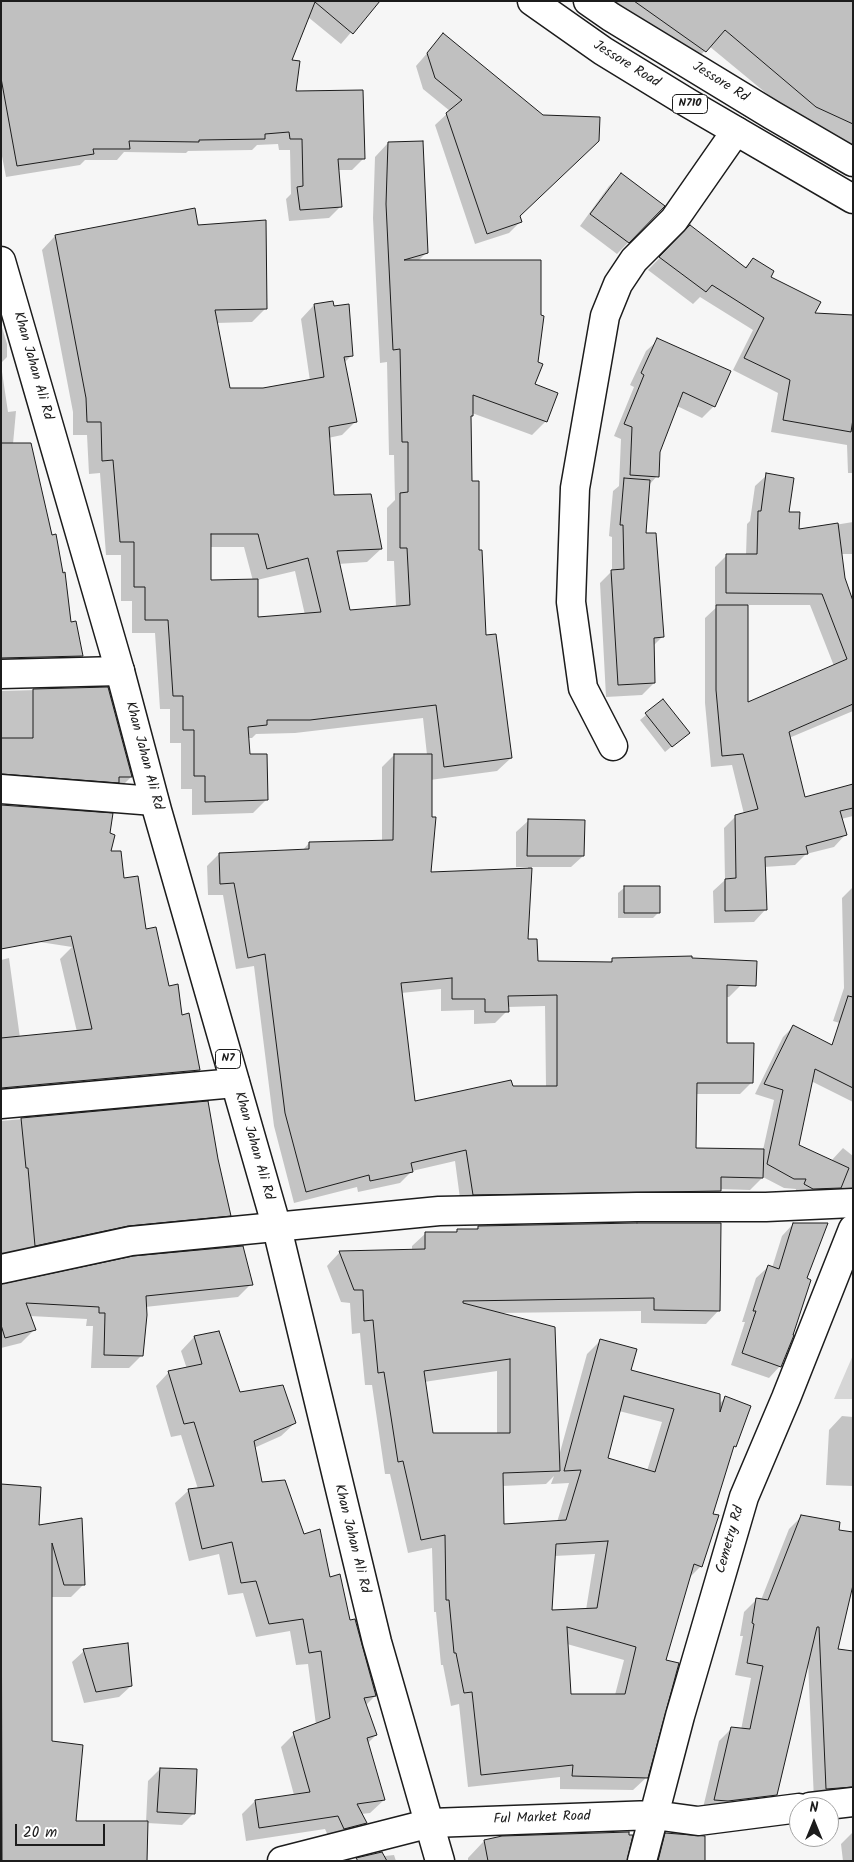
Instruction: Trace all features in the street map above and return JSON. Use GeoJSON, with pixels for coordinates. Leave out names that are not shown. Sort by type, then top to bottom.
{"type":"FeatureCollection","features":[{"type":"Feature","properties":{"kind":"main road","name":"Jessore Road"},"geometry":{"type":"LineString","coordinates":[[532,1],[603,51],[853,199]]}},
{"type":"Feature","properties":{"kind":"main road","name":"Jessore Rd"},"geometry":{"type":"LineString","coordinates":[[588,1],[763,110],[853,162]]}},
{"type":"Feature","properties":{"kind":"main road"},"geometry":{"type":"LineString","coordinates":[[613,746],[582,688],[570,602],[575,488],[605,316],[618,284],[634,260],[674,220],[736,131]]}},
{"type":"Feature","properties":{"kind":"main road","name":"Khan Jahan Ali Rd"},"geometry":{"type":"LineString","coordinates":[[1,261],[120,671],[154,801],[277,1228],[377,1642],[431,1824],[440,1861]]}},
{"type":"Feature","properties":{"kind":"main road"},"geometry":{"type":"LineString","coordinates":[[1,674],[120,671]]}},
{"type":"Feature","properties":{"kind":"main road"},"geometry":{"type":"LineString","coordinates":[[1,789],[154,801]]}},
{"type":"Feature","properties":{"kind":"main road"},"geometry":{"type":"LineString","coordinates":[[1,1104],[235,1082]]}},
{"type":"Feature","properties":{"kind":"main road"},"geometry":{"type":"LineString","coordinates":[[1,1269],[131,1241],[439,1211],[617,1207],[766,1207],[853,1202]]}},
{"type":"Feature","properties":{"kind":"main road","name":"Cemetry Rd"},"geometry":{"type":"LineString","coordinates":[[642,1861],[680,1716],[744,1497],[786,1398],[853,1229]]}},
{"type":"Feature","properties":{"kind":"main road"},"geometry":{"type":"LineString","coordinates":[[839,1804],[853,1802]]}},
{"type":"Feature","properties":{"kind":"main road","name":"Ful Market Road"},"geometry":{"type":"LineString","coordinates":[[282,1861],[431,1824],[654,1815],[698,1821],[789,1809]]}},
{"type":"Feature","properties":{"kind":"shaded area"},"geometry":{"type":"Polygon","coordinates":[[[853,1355],[853,1399],[834,1399],[853,1355]]]}},
{"type":"Feature","properties":{"kind":"building"},"geometry":{"type":"Polygon","coordinates":[[[1,1],[380,1],[353,34],[315,2],[292,60],[300,61],[296,91],[363,90],[365,159],[338,159],[342,207],[300,210],[297,187],[303,186],[302,139],[290,139],[289,132],[265,134],[265,139],[199,140],[199,142],[129,141],[130,149],[93,149],[94,154],[17,166],[1,78],[1,1]]]}},
{"type":"Feature","properties":{"kind":"building"},"geometry":{"type":"Polygon","coordinates":[[[634,1],[853,1],[853,124],[816,107],[725,30],[706,52],[634,1]]]}},
{"type":"Feature","properties":{"kind":"building"},"geometry":{"type":"Polygon","coordinates":[[[443,33],[543,115],[600,117],[599,141],[520,216],[522,222],[487,234],[446,113],[462,100],[435,78],[427,53],[443,33]]]}},
{"type":"Feature","properties":{"kind":"building"},"geometry":{"type":"Polygon","coordinates":[[[423,141],[428,253],[404,260],[541,260],[541,315],[544,316],[538,362],[543,364],[535,384],[558,393],[547,422],[473,395],[473,416],[471,416],[472,481],[479,481],[479,550],[482,550],[486,635],[496,634],[512,758],[444,767],[436,705],[310,720],[267,720],[267,725],[248,727],[250,754],[267,754],[268,800],[205,802],[205,776],[194,776],[194,730],[183,730],[183,696],[173,696],[168,620],[145,620],[145,587],[134,587],[134,542],[120,542],[113,460],[102,461],[101,422],[87,422],[86,398],[55,235],[195,208],[198,225],[266,220],[267,309],[215,310],[230,388],[263,388],[324,377],[314,304],[333,301],[334,306],[349,304],[353,356],[344,357],[357,422],[329,427],[334,495],[371,494],[382,549],[337,551],[350,610],[410,605],[407,548],[400,548],[400,493],[408,492],[408,442],[402,442],[400,349],[393,350],[386,204],[388,142],[423,141]],[[211,534],[211,580],[258,579],[258,617],[321,612],[308,558],[267,569],[258,534],[211,534]]]}},
{"type":"Feature","properties":{"kind":"building"},"geometry":{"type":"Polygon","coordinates":[[[621,173],[665,206],[629,243],[590,214],[621,173]]]}},
{"type":"Feature","properties":{"kind":"building"},"geometry":{"type":"Polygon","coordinates":[[[690,225],[746,268],[753,258],[774,271],[771,277],[821,302],[815,313],[853,315],[853,419],[851,432],[783,420],[790,380],[744,358],[764,318],[712,285],[706,292],[659,257],[690,225]]]}},
{"type":"Feature","properties":{"kind":"building"},"geometry":{"type":"Polygon","coordinates":[[[657,338],[731,371],[715,407],[683,392],[660,452],[659,477],[630,475],[632,427],[624,424],[644,375],[641,373],[657,338]]]}},
{"type":"Feature","properties":{"kind":"building"},"geometry":{"type":"Polygon","coordinates":[[[1,443],[31,443],[52,535],[56,534],[63,573],[65,572],[71,622],[76,621],[83,656],[1,658],[1,443]]]}},
{"type":"Feature","properties":{"kind":"building"},"geometry":{"type":"Polygon","coordinates":[[[766,473],[794,478],[789,512],[800,512],[799,529],[838,523],[845,578],[853,601],[853,704],[789,732],[805,797],[853,784],[853,808],[840,811],[847,835],[806,846],[808,854],[765,857],[767,910],[725,911],[725,879],[736,878],[735,815],[758,809],[743,754],[722,756],[716,690],[716,605],[748,605],[748,702],[847,659],[822,594],[726,593],[726,554],[757,554],[758,511],[761,511],[766,473]]]}},
{"type":"Feature","properties":{"kind":"building"},"geometry":{"type":"Polygon","coordinates":[[[624,478],[650,480],[646,533],[656,533],[664,637],[654,638],[655,683],[618,685],[611,570],[624,569],[623,525],[620,525],[624,478]]]}},
{"type":"Feature","properties":{"kind":"building"},"geometry":{"type":"Polygon","coordinates":[[[108,687],[132,777],[119,777],[119,783],[1,774],[1,738],[33,738],[33,689],[108,687]]]}},
{"type":"Feature","properties":{"kind":"building"},"geometry":{"type":"Polygon","coordinates":[[[663,699],[690,733],[672,747],[645,713],[663,699]]]}},
{"type":"Feature","properties":{"kind":"building"},"geometry":{"type":"Polygon","coordinates":[[[394,754],[432,754],[432,817],[436,817],[431,872],[532,868],[528,939],[537,939],[538,961],[612,962],[612,958],[692,956],[692,958],[757,961],[756,986],[727,985],[727,1043],[754,1043],[753,1083],[697,1083],[696,1148],[764,1149],[763,1178],[721,1177],[721,1191],[473,1195],[466,1150],[411,1163],[413,1172],[370,1181],[369,1175],[306,1192],[285,1113],[265,954],[248,958],[234,883],[220,884],[219,853],[309,849],[309,842],[393,840],[394,754]],[[452,978],[401,983],[415,1101],[511,1080],[513,1086],[557,1086],[557,995],[508,996],[509,1012],[485,1012],[485,999],[452,999],[452,978]]]}},
{"type":"Feature","properties":{"kind":"building"},"geometry":{"type":"Polygon","coordinates":[[[1,805],[113,813],[110,833],[115,835],[111,851],[121,851],[124,878],[138,876],[146,929],[156,927],[169,986],[178,984],[182,1015],[189,1013],[200,1070],[1,1088],[1,1038],[92,1029],[71,936],[1,949],[1,805]]]}},
{"type":"Feature","properties":{"kind":"building"},"geometry":{"type":"Polygon","coordinates":[[[528,819],[585,820],[584,856],[527,856],[528,819]]]}},
{"type":"Feature","properties":{"kind":"building"},"geometry":{"type":"Polygon","coordinates":[[[624,886],[660,886],[660,913],[624,913],[624,886]]]}},
{"type":"Feature","properties":{"kind":"building"},"geometry":{"type":"Polygon","coordinates":[[[848,996],[853,997],[853,1088],[815,1069],[799,1145],[849,1168],[841,1188],[813,1189],[804,1184],[806,1179],[794,1179],[767,1164],[783,1090],[764,1084],[793,1025],[832,1045],[848,996]]]}},
{"type":"Feature","properties":{"kind":"building"},"geometry":{"type":"Polygon","coordinates":[[[208,1101],[218,1159],[231,1216],[128,1226],[35,1246],[28,1168],[26,1168],[21,1118],[208,1101]]]}},
{"type":"Feature","properties":{"kind":"building"},"geometry":{"type":"Polygon","coordinates":[[[721,1223],[720,1311],[654,1310],[654,1298],[463,1301],[463,1303],[555,1327],[560,1471],[503,1473],[504,1524],[566,1520],[581,1470],[564,1471],[600,1339],[637,1349],[631,1370],[720,1394],[720,1412],[725,1396],[751,1406],[736,1447],[734,1446],[713,1514],[719,1515],[702,1567],[694,1564],[666,1660],[679,1663],[648,1778],[572,1776],[573,1765],[481,1775],[472,1692],[464,1693],[456,1653],[454,1653],[449,1600],[446,1600],[445,1535],[421,1540],[403,1461],[398,1462],[384,1372],[378,1373],[373,1320],[364,1321],[363,1290],[354,1290],[339,1251],[425,1249],[425,1232],[457,1232],[457,1229],[478,1229],[478,1226],[721,1223]],[[510,1359],[424,1371],[433,1433],[510,1433],[510,1359]],[[624,1396],[608,1458],[655,1472],[674,1409],[624,1396]],[[608,1541],[556,1544],[552,1610],[597,1608],[608,1541]],[[567,1627],[571,1694],[625,1694],[636,1647],[567,1627]]]}},
{"type":"Feature","properties":{"kind":"building"},"geometry":{"type":"Polygon","coordinates":[[[793,1223],[828,1223],[807,1278],[811,1280],[794,1335],[781,1367],[742,1353],[756,1311],[753,1311],[768,1265],[779,1269],[793,1223]]]}},
{"type":"Feature","properties":{"kind":"building"},"geometry":{"type":"Polygon","coordinates":[[[243,1246],[253,1285],[146,1296],[147,1315],[143,1356],[104,1355],[105,1313],[99,1313],[99,1307],[26,1303],[36,1330],[5,1338],[1,1325],[1,1284],[133,1256],[243,1246]]]}},
{"type":"Feature","properties":{"kind":"building"},"geometry":{"type":"Polygon","coordinates":[[[219,1331],[240,1392],[283,1385],[296,1423],[254,1441],[262,1482],[285,1480],[304,1534],[320,1529],[330,1577],[340,1574],[350,1620],[355,1619],[376,1696],[364,1698],[377,1735],[367,1738],[385,1800],[357,1804],[367,1823],[344,1829],[338,1816],[259,1828],[255,1800],[310,1792],[293,1732],[330,1718],[321,1651],[309,1653],[303,1619],[269,1624],[256,1581],[241,1583],[232,1542],[202,1549],[188,1489],[214,1486],[194,1422],[184,1424],[168,1371],[202,1364],[194,1336],[219,1331]]]}},
{"type":"Feature","properties":{"kind":"building"},"geometry":{"type":"Polygon","coordinates":[[[1,1484],[41,1487],[39,1525],[82,1518],[85,1585],[64,1585],[52,1543],[52,1741],[83,1745],[76,1821],[148,1821],[147,1861],[2,1861],[1,1484]]]}},
{"type":"Feature","properties":{"kind":"building"},"geometry":{"type":"Polygon","coordinates":[[[801,1515],[840,1522],[839,1530],[853,1532],[853,1585],[838,1649],[853,1651],[853,1787],[826,1789],[819,1627],[817,1627],[777,1795],[728,1801],[714,1800],[731,1727],[750,1729],[763,1666],[747,1663],[754,1624],[752,1623],[756,1598],[768,1600],[801,1515]]]}},
{"type":"Feature","properties":{"kind":"building"},"geometry":{"type":"Polygon","coordinates":[[[128,1643],[132,1686],[96,1692],[83,1649],[128,1643]]]}},
{"type":"Feature","properties":{"kind":"building"},"geometry":{"type":"Polygon","coordinates":[[[160,1768],[197,1769],[195,1814],[157,1812],[160,1768]]]}},
{"type":"Feature","properties":{"kind":"building"},"geometry":{"type":"Polygon","coordinates":[[[629,1832],[629,1835],[633,1835],[627,1861],[488,1861],[484,1840],[502,1836],[629,1832]]]}},
{"type":"Feature","properties":{"kind":"building"},"geometry":{"type":"Polygon","coordinates":[[[665,1833],[705,1836],[705,1861],[658,1861],[665,1833]]]}},
{"type":"Feature","properties":{"kind":"building"},"geometry":{"type":"Polygon","coordinates":[[[382,1852],[387,1861],[358,1861],[356,1858],[382,1852]]]}}]}
